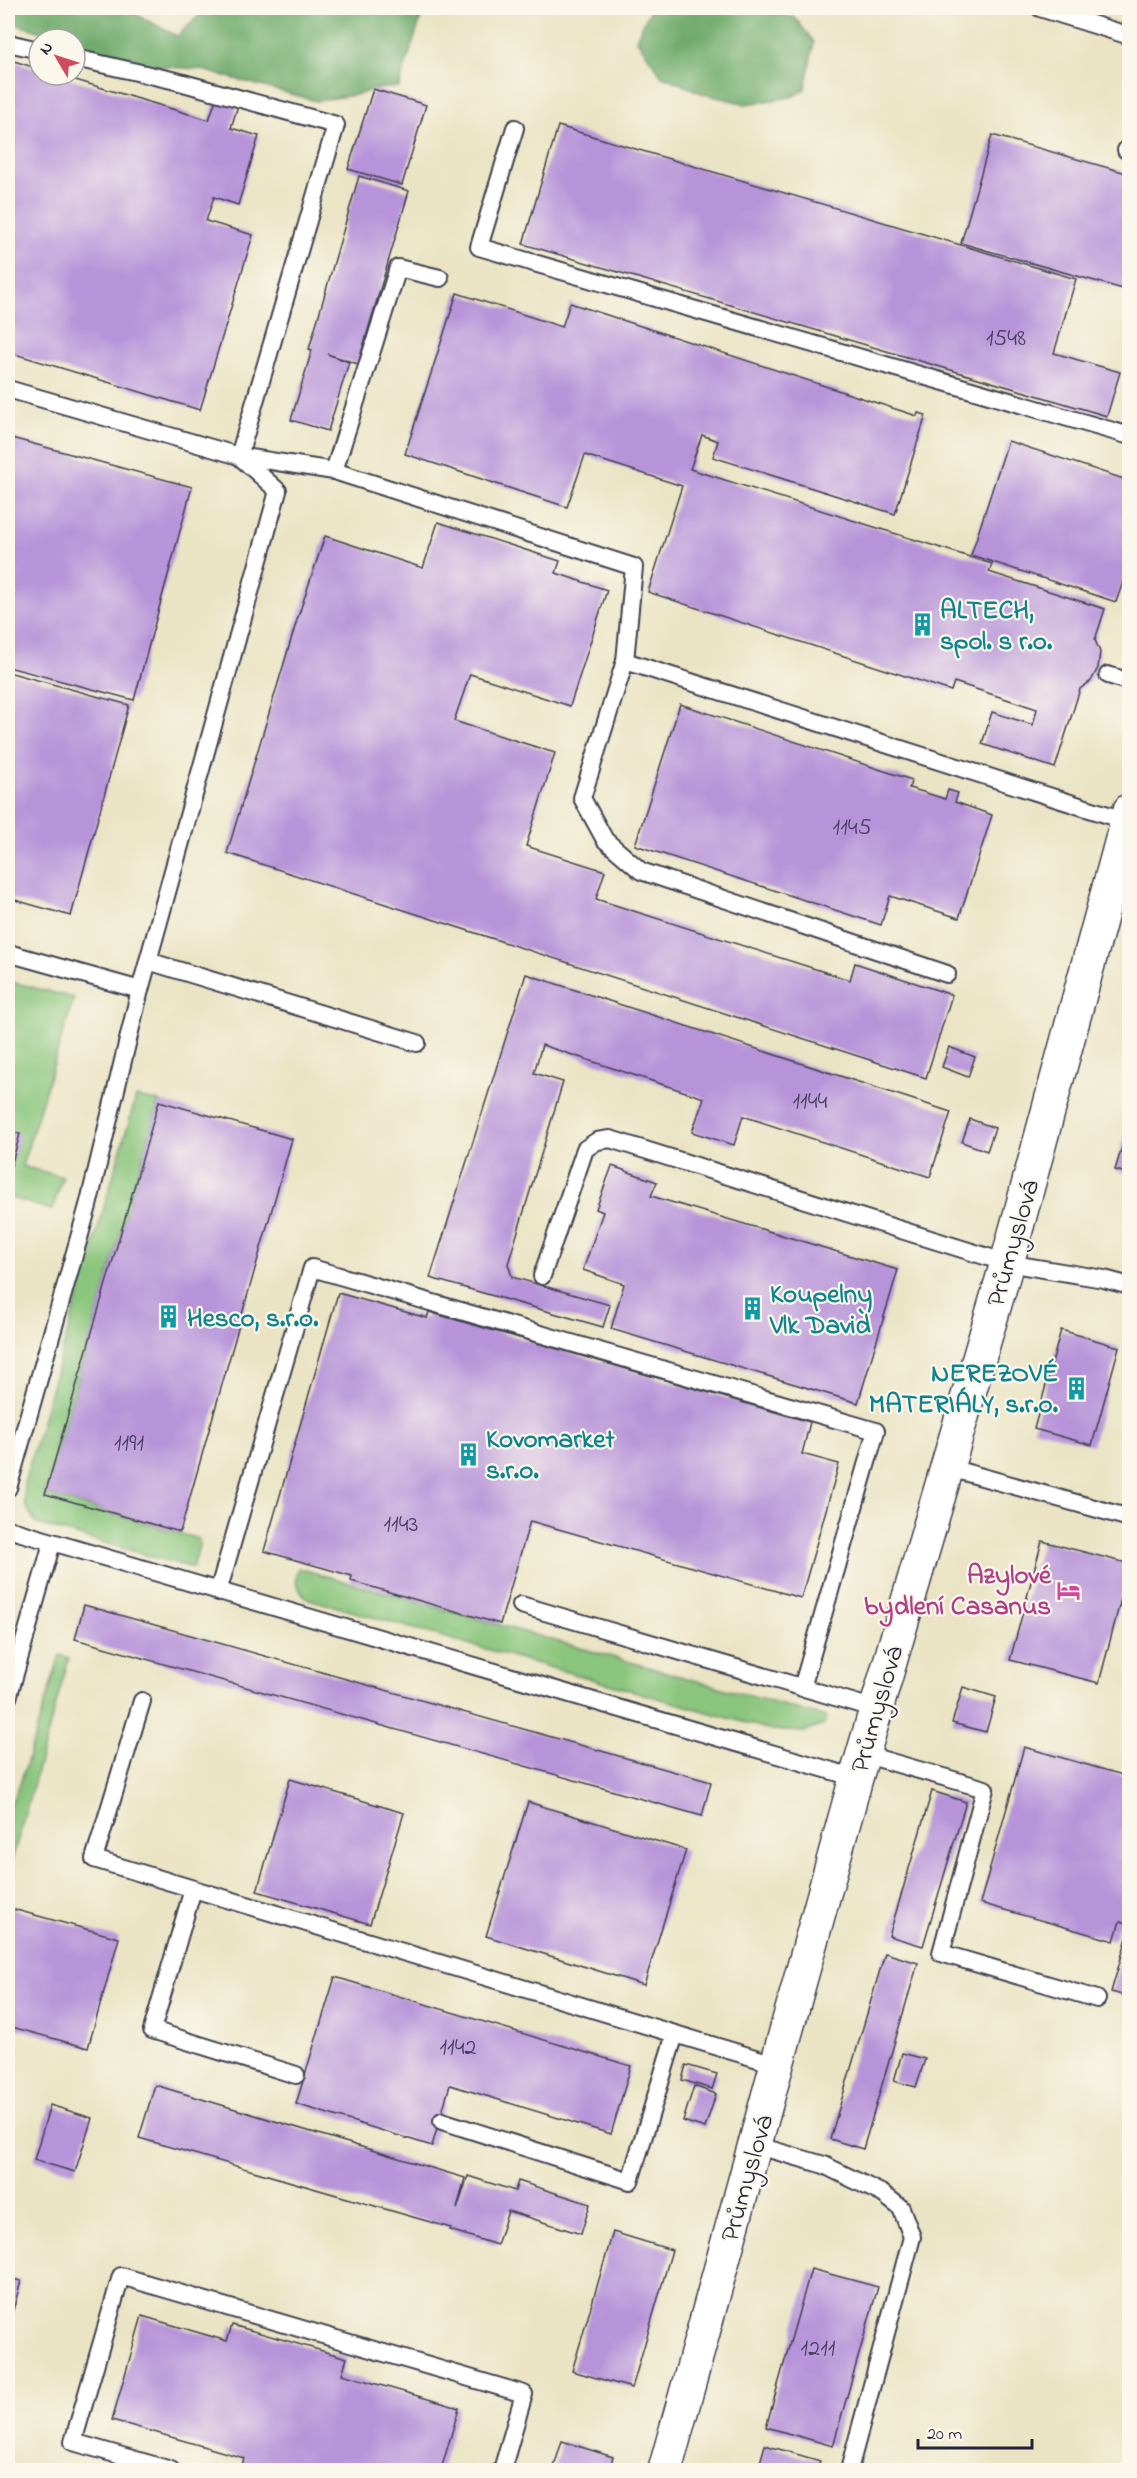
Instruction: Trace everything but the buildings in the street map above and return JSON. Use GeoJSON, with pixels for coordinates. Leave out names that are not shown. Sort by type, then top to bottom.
{"type":"FeatureCollection","features":[{"type":"Feature","properties":{"kind":"street","name":"Průmyslová"},"geometry":{"type":"LineString","coordinates":[[665,2470],[876,1709],[1007,1263],[1128,815]]}},
{"type":"Feature","properties":{"kind":"lane"},"geometry":{"type":"LineString","coordinates":[[1040,8],[1130,36]]}},
{"type":"Feature","properties":{"kind":"lane"},"geometry":{"type":"LineString","coordinates":[[8,43],[27,47]]}},
{"type":"Feature","properties":{"kind":"lane"},"geometry":{"type":"LineString","coordinates":[[87,61],[176,81],[336,125],[239,456]]}},
{"type":"Feature","properties":{"kind":"lane"},"geometry":{"type":"LineString","coordinates":[[514,128],[479,247],[1130,436]]}},
{"type":"Feature","properties":{"kind":"lane"},"geometry":{"type":"LineString","coordinates":[[334,471],[398,268],[440,278]]}},
{"type":"Feature","properties":{"kind":"lane"},"geometry":{"type":"LineString","coordinates":[[8,389],[239,456],[334,471],[634,567],[625,661],[582,798],[605,840],[641,871],[947,974]]}},
{"type":"Feature","properties":{"kind":"lane"},"geometry":{"type":"LineString","coordinates":[[8,1488],[88,1206],[140,990],[278,491],[239,456]]}},
{"type":"Feature","properties":{"kind":"lane"},"geometry":{"type":"LineString","coordinates":[[625,661],[1128,815]]}},
{"type":"Feature","properties":{"kind":"lane"},"geometry":{"type":"LineString","coordinates":[[1108,675],[1130,682]]}},
{"type":"Feature","properties":{"kind":"lane"},"geometry":{"type":"LineString","coordinates":[[8,953],[140,990]]}},
{"type":"Feature","properties":{"kind":"lane"},"geometry":{"type":"LineString","coordinates":[[148,961],[417,1043]]}},
{"type":"Feature","properties":{"kind":"lane"},"geometry":{"type":"LineString","coordinates":[[542,1276],[585,1149],[597,1140],[610,1139],[1007,1263],[1104,1279],[1130,1286]]}},
{"type":"Feature","properties":{"kind":"lane"},"geometry":{"type":"LineString","coordinates":[[218,1592],[312,1268],[876,1431],[802,1688]]}},
{"type":"Feature","properties":{"kind":"lane"},"geometry":{"type":"LineString","coordinates":[[946,1467],[1130,1518]]}},
{"type":"Feature","properties":{"kind":"lane"},"geometry":{"type":"LineString","coordinates":[[8,1530],[218,1592],[860,1766],[984,1789],[941,1953],[1097,1998]]}},
{"type":"Feature","properties":{"kind":"lane"},"geometry":{"type":"LineString","coordinates":[[8,1698],[52,1543]]}},
{"type":"Feature","properties":{"kind":"lane"},"geometry":{"type":"LineString","coordinates":[[520,1605],[876,1709]]}},
{"type":"Feature","properties":{"kind":"lane"},"geometry":{"type":"LineString","coordinates":[[142,1701],[94,1859],[778,2065]]}},
{"type":"Feature","properties":{"kind":"lane"},"geometry":{"type":"LineString","coordinates":[[193,1889],[152,2030],[296,2075]]}},
{"type":"Feature","properties":{"kind":"lane"},"geometry":{"type":"LineString","coordinates":[[442,2121],[630,2181],[675,2034]]}},
{"type":"Feature","properties":{"kind":"lane"},"geometry":{"type":"LineString","coordinates":[[755,2145],[824,2165],[883,2194],[901,2208],[912,2236],[849,2470]]}},
{"type":"Feature","properties":{"kind":"lane"},"geometry":{"type":"LineString","coordinates":[[171,2470],[73,2442],[121,2276],[524,2394],[502,2470]]}},
{"type":"Feature","properties":{"kind":"green space"},"geometry":{"type":"Polygon","coordinates":[[[8,8],[124,8],[177,36],[205,8],[424,8],[399,87],[373,89],[360,94],[316,101],[198,69],[153,66],[87,46],[87,27],[27,28],[8,22],[8,8]]]}},
{"type":"Feature","properties":{"kind":"green space"},"geometry":{"type":"Polygon","coordinates":[[[651,8],[742,8],[794,17],[814,42],[805,89],[792,97],[746,104],[704,94],[662,76],[636,39],[651,8]]]}},
{"type":"Feature","properties":{"kind":"green space"},"geometry":{"type":"Polygon","coordinates":[[[8,981],[74,998],[22,1166],[63,1177],[52,1210],[8,1197],[8,981]]]}},
{"type":"Feature","properties":{"kind":"green space"},"geometry":{"type":"Polygon","coordinates":[[[136,1097],[159,1101],[45,1494],[199,1539],[193,1568],[37,1524],[25,1505],[24,1483],[136,1097]]]}},
{"type":"Feature","properties":{"kind":"green space"},"geometry":{"type":"Polygon","coordinates":[[[298,1568],[827,1717],[824,1725],[804,1732],[771,1730],[309,1599],[297,1585],[298,1568]]]}},
{"type":"Feature","properties":{"kind":"green space"},"geometry":{"type":"Polygon","coordinates":[[[60,1655],[69,1658],[8,1874],[8,1809],[20,1784],[60,1655]]]}},
{"type":"Feature","properties":{"kind":"place","name":"ALTECH, spol. s r.o."},"geometry":{"type":"Point","coordinates":[922,625]}},
{"type":"Feature","properties":{"kind":"place","name":"Koupelny Vlk David"},"geometry":{"type":"Point","coordinates":[752,1309]}},
{"type":"Feature","properties":{"kind":"place","name":"Hesco, s.r.o."},"geometry":{"type":"Point","coordinates":[169,1317]}},
{"type":"Feature","properties":{"kind":"place","name":"NEREZOVÉ MATERIÁLY, s.r.o."},"geometry":{"type":"Point","coordinates":[1076,1388]}},
{"type":"Feature","properties":{"kind":"place","name":"Kovomarket s.r.o."},"geometry":{"type":"Point","coordinates":[468,1454]}},
{"type":"Feature","properties":{"kind":"place","name":"Azylové bydlení Casanus"},"geometry":{"type":"Point","coordinates":[1069,1590]}}]}
